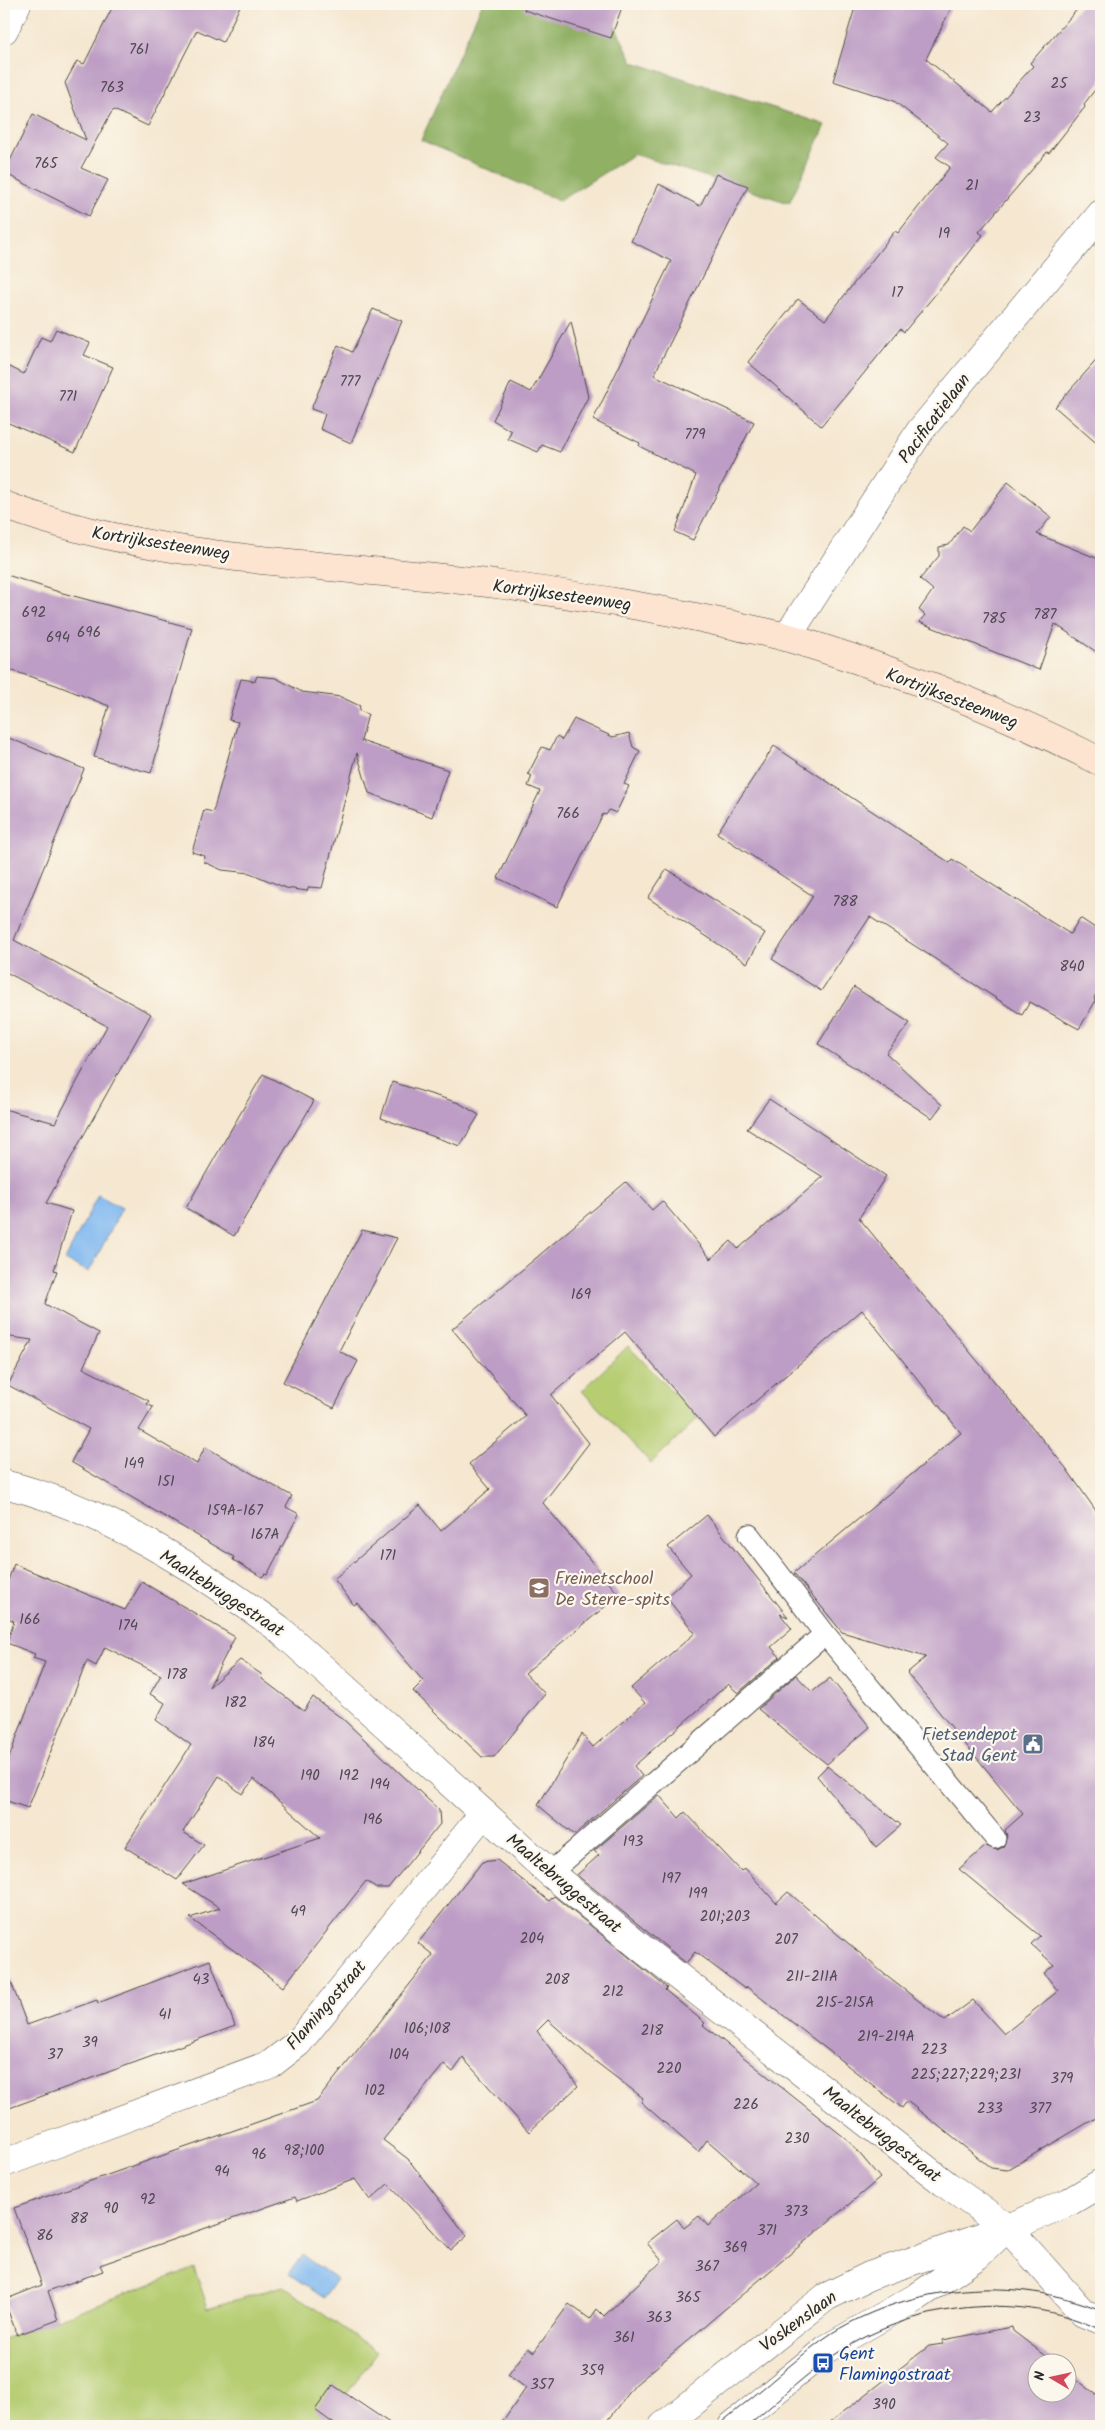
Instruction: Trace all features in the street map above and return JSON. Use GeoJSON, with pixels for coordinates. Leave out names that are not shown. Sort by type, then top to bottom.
{"type":"FeatureCollection","features":[{"type":"Feature","properties":{"kind":"main road","name":"Kortrijksesteenweg"},"geometry":{"type":"LineString","coordinates":[[4,505],[32,516],[104,536],[204,552],[502,585],[671,611],[787,637],[964,698],[1060,740],[1101,762]]}},
{"type":"Feature","properties":{"kind":"street"},"geometry":{"type":"LineString","coordinates":[[4,30],[17,4]]}},
{"type":"Feature","properties":{"kind":"street","name":"Pacificatielaan"},"geometry":{"type":"LineString","coordinates":[[787,637],[920,430],[1101,214]]}},
{"type":"Feature","properties":{"kind":"street","name":"Maaltebruggestraat"},"geometry":{"type":"LineString","coordinates":[[4,1484],[40,1493],[102,1518],[245,1604],[278,1628],[550,1873],[644,1950],[947,2185],[1008,2228],[1083,2313],[1101,2320]]}},
{"type":"Feature","properties":{"kind":"street","name":"Flamingostraat"},"geometry":{"type":"LineString","coordinates":[[4,2163],[271,2064],[298,2043],[483,1814]]}},
{"type":"Feature","properties":{"kind":"street","name":"Voskenslaan"},"geometry":{"type":"LineString","coordinates":[[663,2426],[760,2347],[826,2297],[868,2276],[1008,2228],[1069,2202],[1101,2183]]}},
{"type":"Feature","properties":{"kind":"street","name":"Voskenslaan"},"geometry":{"type":"LineString","coordinates":[[732,2426],[826,2349],[917,2298],[977,2256],[1008,2228]]}},
{"type":"Feature","properties":{"kind":"lane"},"geometry":{"type":"LineString","coordinates":[[749,1535],[824,1634],[995,1838]]}},
{"type":"Feature","properties":{"kind":"lane"},"geometry":{"type":"LineString","coordinates":[[550,1873],[824,1634]]}},
{"type":"Feature","properties":{"kind":"green space"},"geometry":{"type":"Polygon","coordinates":[[[482,4],[604,4],[633,62],[826,125],[789,203],[634,154],[559,201],[421,140],[482,4]]]}},
{"type":"Feature","properties":{"kind":"green space"},"geometry":{"type":"Polygon","coordinates":[[[628,1346],[698,1418],[651,1463],[582,1391],[628,1346]]]}},
{"type":"Feature","properties":{"kind":"green space"},"geometry":{"type":"Polygon","coordinates":[[[194,2268],[208,2308],[283,2286],[377,2352],[324,2426],[33,2426],[22,2419],[4,2424],[4,2339],[194,2268]]]}},
{"type":"Feature","properties":{"kind":"water"},"geometry":{"type":"Polygon","coordinates":[[[98,1195],[122,1208],[89,1272],[65,1260],[98,1195]]]}},
{"type":"Feature","properties":{"kind":"water"},"geometry":{"type":"Polygon","coordinates":[[[302,2255],[337,2279],[324,2298],[289,2274],[302,2255]]]}},
{"type":"Feature","properties":{"kind":"building"},"geometry":{"type":"Polygon","coordinates":[[[114,4],[241,4],[223,42],[197,30],[148,126],[114,110],[111,113],[81,168],[108,180],[89,216],[4,173],[33,114],[86,140],[65,83],[77,61],[84,64],[114,4]]]}},
{"type":"Feature","properties":{"kind":"building"},"geometry":{"type":"Polygon","coordinates":[[[525,4],[623,4],[611,38],[524,10],[525,4]]]}},
{"type":"Feature","properties":{"kind":"building"},"geometry":{"type":"Polygon","coordinates":[[[856,4],[953,4],[926,59],[992,112],[1033,66],[1030,63],[1082,4],[1101,4],[1101,82],[1084,104],[1085,107],[1049,153],[1047,152],[979,232],[983,235],[958,267],[904,332],[900,329],[821,426],[748,362],[798,299],[825,320],[895,231],[898,233],[950,167],[936,157],[948,143],[894,101],[833,81],[856,4]]]}},
{"type":"Feature","properties":{"kind":"building"},"geometry":{"type":"Polygon","coordinates":[[[716,174],[748,186],[654,375],[754,422],[693,540],[675,532],[696,475],[639,446],[640,443],[593,420],[671,261],[631,241],[659,184],[700,206],[716,174]]]}},
{"type":"Feature","properties":{"kind":"building"},"geometry":{"type":"Polygon","coordinates":[[[373,309],[402,321],[351,443],[320,429],[325,414],[311,409],[338,345],[352,352],[373,309]]]}},
{"type":"Feature","properties":{"kind":"building"},"geometry":{"type":"Polygon","coordinates":[[[571,321],[588,397],[560,452],[542,445],[538,452],[508,439],[511,431],[493,420],[511,382],[531,392],[571,321]]]}},
{"type":"Feature","properties":{"kind":"building"},"geometry":{"type":"Polygon","coordinates":[[[56,329],[90,343],[84,355],[113,367],[75,452],[4,421],[4,364],[24,374],[41,337],[50,341],[56,329]]]}},
{"type":"Feature","properties":{"kind":"building"},"geometry":{"type":"Polygon","coordinates":[[[1101,355],[1101,447],[1055,407],[1101,355]]]}},
{"type":"Feature","properties":{"kind":"building"},"geometry":{"type":"Polygon","coordinates":[[[1008,482],[1051,517],[1037,534],[1101,560],[1101,655],[1055,624],[1039,670],[919,622],[925,615],[919,610],[933,590],[920,579],[939,556],[939,547],[949,545],[963,526],[970,531],[1008,482]]]}},
{"type":"Feature","properties":{"kind":"building"},"geometry":{"type":"Polygon","coordinates":[[[4,574],[59,592],[192,628],[151,773],[94,757],[109,706],[56,685],[4,668],[4,574]]]}},
{"type":"Feature","properties":{"kind":"building"},"geometry":{"type":"Polygon","coordinates":[[[257,676],[276,678],[302,692],[341,697],[360,706],[359,711],[368,714],[361,741],[448,770],[432,817],[369,793],[357,753],[322,888],[309,887],[307,891],[286,888],[250,873],[222,870],[204,862],[205,856],[192,852],[204,810],[213,812],[238,722],[229,720],[241,679],[255,681],[257,676]]]}},
{"type":"Feature","properties":{"kind":"building"},"geometry":{"type":"Polygon","coordinates":[[[574,719],[613,737],[629,733],[633,747],[640,751],[624,784],[629,786],[616,813],[609,810],[606,815],[603,814],[557,907],[498,878],[540,791],[528,786],[532,776],[528,774],[542,747],[550,750],[557,736],[562,740],[574,719]]]}},
{"type":"Feature","properties":{"kind":"building"},"geometry":{"type":"Polygon","coordinates":[[[4,736],[84,769],[14,940],[151,1014],[46,1203],[72,1211],[54,1270],[57,1271],[45,1304],[99,1333],[83,1368],[149,1401],[147,1404],[153,1407],[139,1430],[197,1464],[205,1447],[292,1496],[286,1507],[299,1514],[267,1575],[265,1574],[262,1577],[233,1560],[234,1557],[71,1462],[89,1429],[8,1385],[32,1340],[4,1336],[4,1109],[55,1123],[107,1026],[4,971],[4,736]]]}},
{"type":"Feature","properties":{"kind":"building"},"geometry":{"type":"Polygon","coordinates":[[[774,746],[950,863],[952,859],[1070,934],[1080,918],[1101,932],[1101,988],[1094,997],[1095,1002],[1079,1029],[1030,1002],[1022,1015],[870,917],[821,991],[772,959],[813,896],[717,833],[774,746]]]}},
{"type":"Feature","properties":{"kind":"building"},"geometry":{"type":"Polygon","coordinates":[[[667,869],[765,933],[747,963],[648,898],[667,869]]]}},
{"type":"Feature","properties":{"kind":"building"},"geometry":{"type":"Polygon","coordinates":[[[854,987],[910,1023],[886,1053],[942,1105],[932,1118],[818,1044],[854,987]]]}},
{"type":"Feature","properties":{"kind":"building"},"geometry":{"type":"Polygon","coordinates":[[[263,1074],[314,1101],[234,1236],[186,1208],[263,1074]]]}},
{"type":"Feature","properties":{"kind":"building"},"geometry":{"type":"Polygon","coordinates":[[[392,1082],[459,1103],[479,1115],[460,1146],[381,1118],[392,1082]]]}},
{"type":"Feature","properties":{"kind":"building"},"geometry":{"type":"Polygon","coordinates":[[[769,1099],[886,1176],[859,1218],[1066,1468],[1101,1518],[1101,2115],[1007,2170],[991,2168],[907,2101],[902,2108],[747,1987],[745,1989],[695,1952],[686,1963],[577,1875],[599,1855],[594,1851],[659,1795],[679,1818],[685,1812],[741,1871],[745,1868],[776,1903],[788,1892],[889,1978],[945,2021],[973,2000],[1004,2034],[1058,1991],[1044,1973],[1054,1965],[1031,1944],[1040,1936],[959,1869],[986,1846],[997,1850],[1003,1847],[1007,1836],[1005,1830],[1023,1814],[907,1673],[926,1657],[842,1632],[794,1573],[961,1433],[862,1310],[714,1437],[625,1332],[551,1395],[589,1443],[543,1503],[619,1595],[525,1673],[545,1694],[494,1757],[482,1757],[413,1691],[423,1681],[357,1603],[354,1605],[334,1579],[420,1505],[441,1531],[490,1489],[469,1464],[526,1416],[452,1329],[626,1182],[652,1210],[662,1201],[711,1259],[731,1241],[738,1249],[823,1177],[747,1129],[769,1099]]]}},
{"type":"Feature","properties":{"kind":"building"},"geometry":{"type":"Polygon","coordinates":[[[362,1230],[397,1238],[339,1351],[358,1361],[334,1408],[283,1382],[362,1230]]]}},
{"type":"Feature","properties":{"kind":"building"},"geometry":{"type":"Polygon","coordinates":[[[707,1515],[788,1617],[780,1614],[792,1629],[771,1647],[780,1657],[738,1693],[728,1684],[634,1766],[642,1776],[574,1835],[538,1805],[582,1734],[593,1747],[645,1703],[631,1688],[695,1633],[666,1597],[691,1574],[668,1547],[707,1515]]]}},
{"type":"Feature","properties":{"kind":"building"},"geometry":{"type":"Polygon","coordinates":[[[14,1564],[125,1610],[142,1582],[235,1637],[209,1687],[240,1660],[261,1674],[262,1679],[304,1711],[313,1697],[344,1720],[439,1810],[440,1824],[388,1888],[377,1888],[366,1881],[283,1987],[190,1918],[220,1908],[183,1884],[320,1838],[254,1779],[242,1794],[219,1776],[183,1832],[204,1845],[177,1880],[125,1847],[191,1745],[156,1720],[165,1703],[150,1694],[161,1675],[105,1647],[96,1666],[87,1661],[28,1808],[4,1800],[4,1771],[45,1662],[33,1658],[35,1654],[7,1643],[14,1621],[4,1616],[4,1591],[14,1564]]]}},
{"type":"Feature","properties":{"kind":"building"},"geometry":{"type":"Polygon","coordinates":[[[796,1675],[812,1692],[830,1678],[870,1727],[827,1764],[758,1709],[796,1675]]]}},
{"type":"Feature","properties":{"kind":"building"},"geometry":{"type":"Polygon","coordinates":[[[827,1766],[901,1825],[876,1847],[817,1776],[827,1766]]]}},
{"type":"Feature","properties":{"kind":"building"},"geometry":{"type":"Polygon","coordinates":[[[497,1860],[549,1901],[554,1896],[667,1988],[665,1990],[705,2023],[703,2025],[849,2141],[880,2178],[635,2385],[604,2426],[500,2426],[526,2388],[508,2375],[528,2348],[534,2352],[569,2304],[590,2319],[597,2309],[604,2316],[662,2261],[647,2243],[677,2219],[684,2228],[699,2216],[708,2226],[756,2183],[707,2140],[698,2152],[641,2102],[643,2098],[592,2059],[548,2020],[537,2031],[578,2086],[529,2132],[463,2058],[453,2072],[444,2064],[383,2140],[408,2159],[467,2236],[451,2250],[388,2184],[370,2200],[355,2179],[297,2201],[295,2197],[100,2265],[103,2271],[48,2291],[58,2320],[17,2335],[4,2300],[42,2285],[14,2208],[317,2101],[433,1955],[418,1943],[482,1862],[497,1860]]]}},
{"type":"Feature","properties":{"kind":"building"},"geometry":{"type":"Polygon","coordinates":[[[210,1960],[235,2026],[4,2110],[4,1971],[7,1971],[27,2025],[97,2000],[98,2003],[210,1960]]]}},
{"type":"Feature","properties":{"kind":"building"},"geometry":{"type":"Polygon","coordinates":[[[1012,2327],[1013,2331],[1041,2352],[1028,2352],[1028,2402],[1078,2402],[1078,2381],[1101,2398],[1101,2426],[825,2426],[929,2346],[943,2344],[943,2340],[1012,2327]]]}},
{"type":"Feature","properties":{"kind":"building"},"geometry":{"type":"Polygon","coordinates":[[[333,2385],[394,2426],[337,2426],[315,2410],[333,2385]]]}},
{"type":"Feature","properties":{"kind":"tram line"},"geometry":{"type":"LineString","coordinates":[[717,2426],[826,2337],[863,2317],[896,2304],[929,2295],[964,2290],[999,2289],[1034,2292],[1068,2299],[1101,2310]]}},
{"type":"Feature","properties":{"kind":"tram line"},"geometry":{"type":"LineString","coordinates":[[748,2426],[813,2370],[854,2343],[887,2327],[922,2316],[958,2309],[995,2306],[1031,2309],[1067,2317],[1101,2330]]}},
{"type":"Feature","properties":{"kind":"place","name":"Freinetschool De Sterre-spits"},"geometry":{"type":"Point","coordinates":[539,1588]}},
{"type":"Feature","properties":{"kind":"place","name":"Fietsendepot Stad Gent"},"geometry":{"type":"Point","coordinates":[1033,1744]}},
{"type":"Feature","properties":{"kind":"place","name":"Gent Flamingostraat"},"geometry":{"type":"Point","coordinates":[823,2363]}}]}
